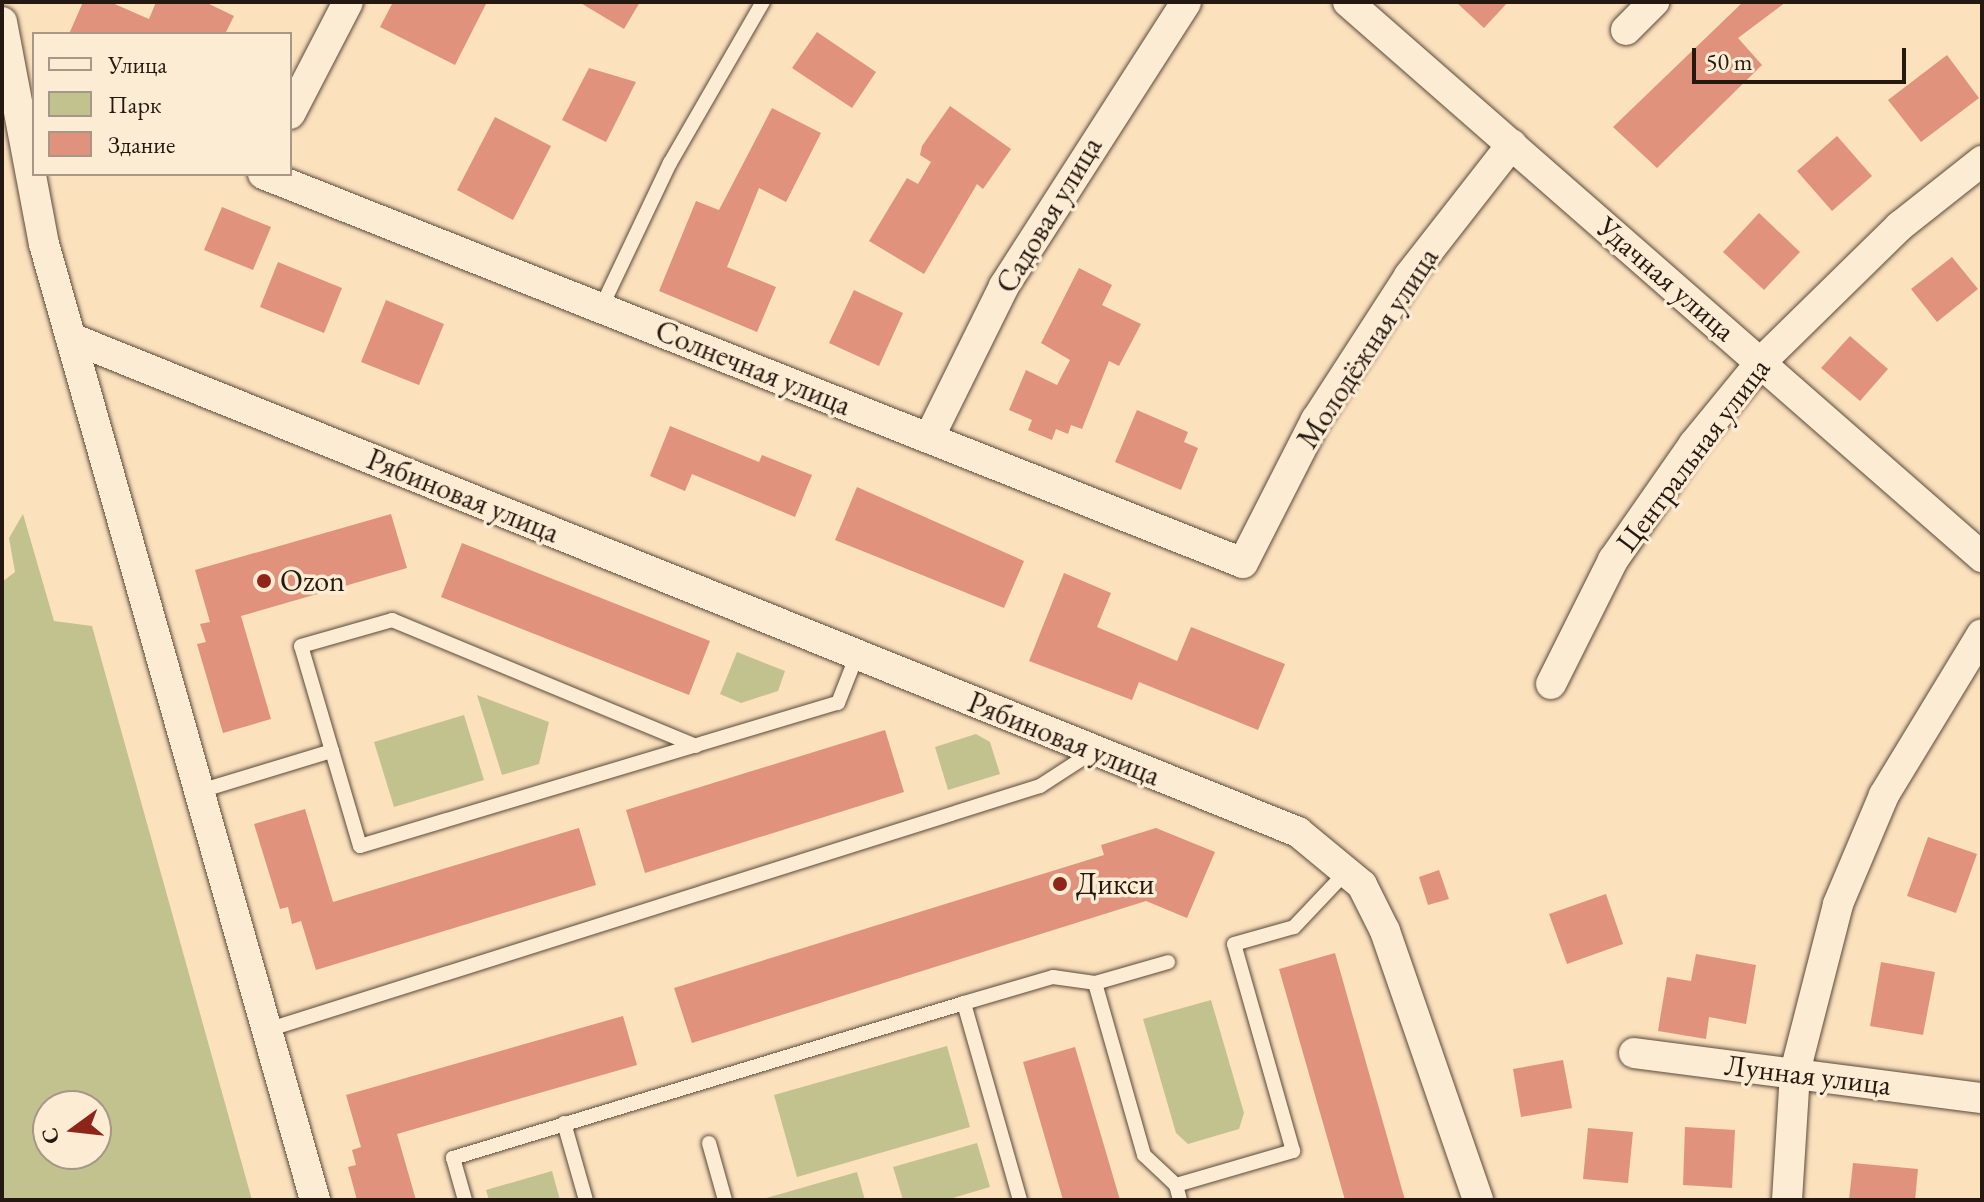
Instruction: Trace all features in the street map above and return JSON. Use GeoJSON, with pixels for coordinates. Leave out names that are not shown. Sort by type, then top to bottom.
{"type":"FeatureCollection","features":[{"type":"Feature","properties":{"kind":"street"},"geometry":{"type":"LineString","coordinates":[[292,110],[348,2]]}},
{"type":"Feature","properties":{"kind":"street","name":"Садовая улица"},"geometry":{"type":"LineString","coordinates":[[929,438],[1004,286],[1186,2]]}},
{"type":"Feature","properties":{"kind":"street","name":"Удачная улица"},"geometry":{"type":"LineString","coordinates":[[1348,2],[1982,557]]}},
{"type":"Feature","properties":{"kind":"street"},"geometry":{"type":"LineString","coordinates":[[1626,30],[1654,2]]}},
{"type":"Feature","properties":{"kind":"street"},"geometry":{"type":"LineString","coordinates":[[2,22],[26,81],[32,135]]}},
{"type":"Feature","properties":{"kind":"street","name":"Молодёжная улица"},"geometry":{"type":"LineString","coordinates":[[1243,563],[1316,420],[1409,276],[1512,144]]}},
{"type":"Feature","properties":{"kind":"street","name":"Центральная улица"},"geometry":{"type":"LineString","coordinates":[[1551,684],[1613,560],[1694,444],[1761,362],[1900,226],[1982,161]]}},
{"type":"Feature","properties":{"kind":"street"},"geometry":{"type":"LineString","coordinates":[[36,176],[44,244],[315,1200]]}},
{"type":"Feature","properties":{"kind":"street","name":"Солнечная улица"},"geometry":{"type":"LineString","coordinates":[[268,176],[1243,563]]}},
{"type":"Feature","properties":{"kind":"street","name":"Рябиновая улица"},"geometry":{"type":"LineString","coordinates":[[71,338],[1298,832],[1347,871],[1385,931],[1478,1200]]}},
{"type":"Feature","properties":{"kind":"street"},"geometry":{"type":"LineString","coordinates":[[1787,1200],[1795,1072],[1838,904],[1884,795],[1982,634]]}},
{"type":"Feature","properties":{"kind":"street","name":"Лунная улица"},"geometry":{"type":"LineString","coordinates":[[1634,1053],[1982,1098]]}},
{"type":"Feature","properties":{"kind":"lane"},"geometry":{"type":"LineString","coordinates":[[601,308],[670,163],[763,2]]}},
{"type":"Feature","properties":{"kind":"lane"},"geometry":{"type":"LineString","coordinates":[[696,746],[392,620],[301,646],[360,846],[696,746],[838,703],[857,655]]}},
{"type":"Feature","properties":{"kind":"lane"},"geometry":{"type":"LineString","coordinates":[[200,791],[332,751]]}},
{"type":"Feature","properties":{"kind":"lane"},"geometry":{"type":"LineString","coordinates":[[267,1030],[1040,786],[1094,751]]}},
{"type":"Feature","properties":{"kind":"lane"},"geometry":{"type":"LineString","coordinates":[[1176,1185],[1293,1151],[1234,944],[1294,927],[1347,871]]}},
{"type":"Feature","properties":{"kind":"lane"},"geometry":{"type":"LineString","coordinates":[[465,1200],[453,1158],[1053,977],[1095,983],[1168,962]]}},
{"type":"Feature","properties":{"kind":"lane"},"geometry":{"type":"LineString","coordinates":[[1095,983],[1144,1155],[1176,1185],[1180,1200]]}},
{"type":"Feature","properties":{"kind":"lane"},"geometry":{"type":"LineString","coordinates":[[964,1003],[1020,1200]]}},
{"type":"Feature","properties":{"kind":"lane"},"geometry":{"type":"LineString","coordinates":[[564,1123],[586,1200]]}},
{"type":"Feature","properties":{"kind":"lane"},"geometry":{"type":"LineString","coordinates":[[709,1143],[725,1200]]}},
{"type":"Feature","properties":{"kind":"green space"},"geometry":{"type":"Polygon","coordinates":[[[23,514],[54,621],[92,626],[252,1200],[2,1200],[2,582],[15,572],[9,538],[23,514]]]}},
{"type":"Feature","properties":{"kind":"green space"},"geometry":{"type":"Polygon","coordinates":[[[737,652],[785,671],[778,691],[741,703],[720,694],[737,652]]]}},
{"type":"Feature","properties":{"kind":"green space"},"geometry":{"type":"Polygon","coordinates":[[[477,695],[549,722],[539,764],[502,775],[477,695]]]}},
{"type":"Feature","properties":{"kind":"green space"},"geometry":{"type":"Polygon","coordinates":[[[464,715],[484,780],[394,807],[374,742],[464,715]]]}},
{"type":"Feature","properties":{"kind":"green space"},"geometry":{"type":"Polygon","coordinates":[[[976,734],[990,742],[1000,774],[948,790],[935,747],[976,734]]]}},
{"type":"Feature","properties":{"kind":"green space"},"geometry":{"type":"Polygon","coordinates":[[[1211,1000],[1244,1113],[1239,1129],[1188,1144],[1176,1133],[1143,1019],[1211,1000]]]}},
{"type":"Feature","properties":{"kind":"green space"},"geometry":{"type":"Polygon","coordinates":[[[947,1046],[970,1127],[797,1177],[774,1095],[947,1046]]]}},
{"type":"Feature","properties":{"kind":"green space"},"geometry":{"type":"Polygon","coordinates":[[[977,1143],[990,1187],[946,1200],[903,1200],[893,1167],[977,1143]]]}},
{"type":"Feature","properties":{"kind":"green space"},"geometry":{"type":"Polygon","coordinates":[[[552,1171],[560,1200],[489,1200],[486,1190],[552,1171]]]}},
{"type":"Feature","properties":{"kind":"green space"},"geometry":{"type":"Polygon","coordinates":[[[857,1172],[865,1200],[759,1200],[857,1172]]]}},
{"type":"Feature","properties":{"kind":"building"},"geometry":{"type":"Polygon","coordinates":[[[83,2],[110,2],[149,19],[156,2],[205,2],[234,16],[226,32],[70,32],[83,2]]]}},
{"type":"Feature","properties":{"kind":"building"},"geometry":{"type":"Polygon","coordinates":[[[393,2],[487,2],[455,65],[380,27],[393,2]]]}},
{"type":"Feature","properties":{"kind":"building"},"geometry":{"type":"Polygon","coordinates":[[[579,2],[640,2],[624,29],[579,2]]]}},
{"type":"Feature","properties":{"kind":"building"},"geometry":{"type":"Polygon","coordinates":[[[1456,2],[1508,2],[1484,28],[1456,2]]]}},
{"type":"Feature","properties":{"kind":"building"},"geometry":{"type":"Polygon","coordinates":[[[1743,2],[1786,2],[1738,38],[1762,65],[1657,168],[1613,127],[1743,2]]]}},
{"type":"Feature","properties":{"kind":"building"},"geometry":{"type":"Polygon","coordinates":[[[817,32],[876,72],[852,108],[792,68],[817,32]]]}},
{"type":"Feature","properties":{"kind":"building"},"geometry":{"type":"Polygon","coordinates":[[[1947,55],[1979,98],[1921,142],[1888,100],[1947,55]]]}},
{"type":"Feature","properties":{"kind":"building"},"geometry":{"type":"Polygon","coordinates":[[[589,68],[636,82],[606,142],[562,120],[589,68]]]}},
{"type":"Feature","properties":{"kind":"building"},"geometry":{"type":"Polygon","coordinates":[[[950,106],[1011,149],[983,189],[977,184],[924,274],[869,241],[907,178],[918,184],[931,162],[920,155],[922,146],[950,106]]]}},
{"type":"Feature","properties":{"kind":"building"},"geometry":{"type":"Polygon","coordinates":[[[772,108],[821,133],[786,202],[759,188],[727,267],[776,287],[757,332],[659,291],[696,201],[719,210],[772,108]]]}},
{"type":"Feature","properties":{"kind":"building"},"geometry":{"type":"Polygon","coordinates":[[[495,117],[551,146],[513,220],[457,190],[495,117]]]}},
{"type":"Feature","properties":{"kind":"building"},"geometry":{"type":"Polygon","coordinates":[[[1837,136],[1872,176],[1832,211],[1797,171],[1837,136]]]}},
{"type":"Feature","properties":{"kind":"building"},"geometry":{"type":"Polygon","coordinates":[[[222,207],[271,227],[253,270],[204,250],[222,207]]]}},
{"type":"Feature","properties":{"kind":"building"},"geometry":{"type":"Polygon","coordinates":[[[1759,213],[1800,252],[1764,290],[1723,252],[1759,213]]]}},
{"type":"Feature","properties":{"kind":"building"},"geometry":{"type":"Polygon","coordinates":[[[1952,257],[1978,289],[1937,322],[1911,289],[1952,257]]]}},
{"type":"Feature","properties":{"kind":"building"},"geometry":{"type":"Polygon","coordinates":[[[278,262],[342,288],[324,333],[260,307],[278,262]]]}},
{"type":"Feature","properties":{"kind":"building"},"geometry":{"type":"Polygon","coordinates":[[[1079,268],[1112,285],[1102,305],[1141,324],[1119,366],[1109,361],[1082,429],[1071,425],[1068,434],[1056,429],[1052,440],[1028,430],[1032,420],[1009,410],[1026,370],[1057,385],[1070,360],[1041,343],[1079,268]]]}},
{"type":"Feature","properties":{"kind":"building"},"geometry":{"type":"Polygon","coordinates":[[[854,290],[903,313],[879,366],[829,343],[854,290]]]}},
{"type":"Feature","properties":{"kind":"building"},"geometry":{"type":"Polygon","coordinates":[[[386,300],[444,324],[419,385],[361,362],[386,300]]]}},
{"type":"Feature","properties":{"kind":"building"},"geometry":{"type":"Polygon","coordinates":[[[1850,336],[1888,369],[1860,401],[1821,368],[1850,336]]]}},
{"type":"Feature","properties":{"kind":"building"},"geometry":{"type":"Polygon","coordinates":[[[1137,410],[1188,432],[1184,442],[1198,448],[1181,490],[1115,462],[1137,410]]]}},
{"type":"Feature","properties":{"kind":"building"},"geometry":{"type":"Polygon","coordinates":[[[670,426],[759,462],[762,455],[812,475],[795,517],[692,474],[685,491],[650,476],[670,426]]]}},
{"type":"Feature","properties":{"kind":"building"},"geometry":{"type":"Polygon","coordinates":[[[857,487],[1024,561],[1004,608],[835,540],[857,487]]]}},
{"type":"Feature","properties":{"kind":"building"},"geometry":{"type":"Polygon","coordinates":[[[391,514],[407,568],[241,616],[271,719],[223,733],[197,644],[206,642],[200,624],[210,622],[195,570],[391,514]]]}},
{"type":"Feature","properties":{"kind":"building"},"geometry":{"type":"Polygon","coordinates":[[[462,543],[710,641],[689,695],[441,597],[462,543]]]}},
{"type":"Feature","properties":{"kind":"building"},"geometry":{"type":"Polygon","coordinates":[[[1064,573],[1111,593],[1097,627],[1177,661],[1191,627],[1285,664],[1258,730],[1139,682],[1132,700],[1029,661],[1064,573]]]}},
{"type":"Feature","properties":{"kind":"building"},"geometry":{"type":"Polygon","coordinates":[[[885,730],[904,792],[645,873],[626,810],[885,730]]]}},
{"type":"Feature","properties":{"kind":"building"},"geometry":{"type":"Polygon","coordinates":[[[305,809],[333,902],[579,828],[596,885],[316,970],[301,921],[292,924],[288,907],[280,909],[254,824],[305,809]]]}},
{"type":"Feature","properties":{"kind":"building"},"geometry":{"type":"Polygon","coordinates":[[[1156,828],[1215,852],[1187,918],[1146,901],[692,1043],[674,988],[1104,855],[1101,845],[1156,828]]]}},
{"type":"Feature","properties":{"kind":"building"},"geometry":{"type":"Polygon","coordinates":[[[1928,837],[1977,854],[1956,913],[1907,896],[1928,837]]]}},
{"type":"Feature","properties":{"kind":"building"},"geometry":{"type":"Polygon","coordinates":[[[1439,870],[1449,899],[1428,905],[1419,877],[1439,870]]]}},
{"type":"Feature","properties":{"kind":"building"},"geometry":{"type":"Polygon","coordinates":[[[1606,894],[1623,944],[1567,964],[1549,914],[1606,894]]]}},
{"type":"Feature","properties":{"kind":"building"},"geometry":{"type":"Polygon","coordinates":[[[1335,953],[1405,1200],[1345,1200],[1279,969],[1335,953]]]}},
{"type":"Feature","properties":{"kind":"building"},"geometry":{"type":"Polygon","coordinates":[[[1696,954],[1756,965],[1746,1024],[1709,1017],[1706,1039],[1658,1031],[1667,977],[1691,981],[1696,954]]]}},
{"type":"Feature","properties":{"kind":"building"},"geometry":{"type":"Polygon","coordinates":[[[1881,962],[1935,972],[1923,1035],[1870,1026],[1881,962]]]}},
{"type":"Feature","properties":{"kind":"building"},"geometry":{"type":"Polygon","coordinates":[[[623,1016],[637,1065],[397,1134],[416,1200],[357,1200],[348,1167],[356,1165],[352,1150],[361,1147],[346,1095],[623,1016]]]}},
{"type":"Feature","properties":{"kind":"building"},"geometry":{"type":"Polygon","coordinates":[[[1075,1047],[1120,1200],[1063,1200],[1023,1062],[1075,1047]]]}},
{"type":"Feature","properties":{"kind":"building"},"geometry":{"type":"Polygon","coordinates":[[[1563,1060],[1572,1108],[1521,1117],[1513,1069],[1563,1060]]]}},
{"type":"Feature","properties":{"kind":"building"},"geometry":{"type":"Polygon","coordinates":[[[1685,1127],[1735,1130],[1732,1188],[1683,1185],[1685,1127]]]}},
{"type":"Feature","properties":{"kind":"building"},"geometry":{"type":"Polygon","coordinates":[[[1588,1128],[1633,1132],[1628,1183],[1583,1179],[1588,1128]]]}},
{"type":"Feature","properties":{"kind":"building"},"geometry":{"type":"Polygon","coordinates":[[[1853,1163],[1918,1169],[1915,1200],[1849,1200],[1853,1163]]]}},
{"type":"Feature","properties":{"kind":"place","name":"Ozon"},"geometry":{"type":"Point","coordinates":[264,581]}},
{"type":"Feature","properties":{"kind":"place","name":"Дикси"},"geometry":{"type":"Point","coordinates":[1060,884]}}]}
